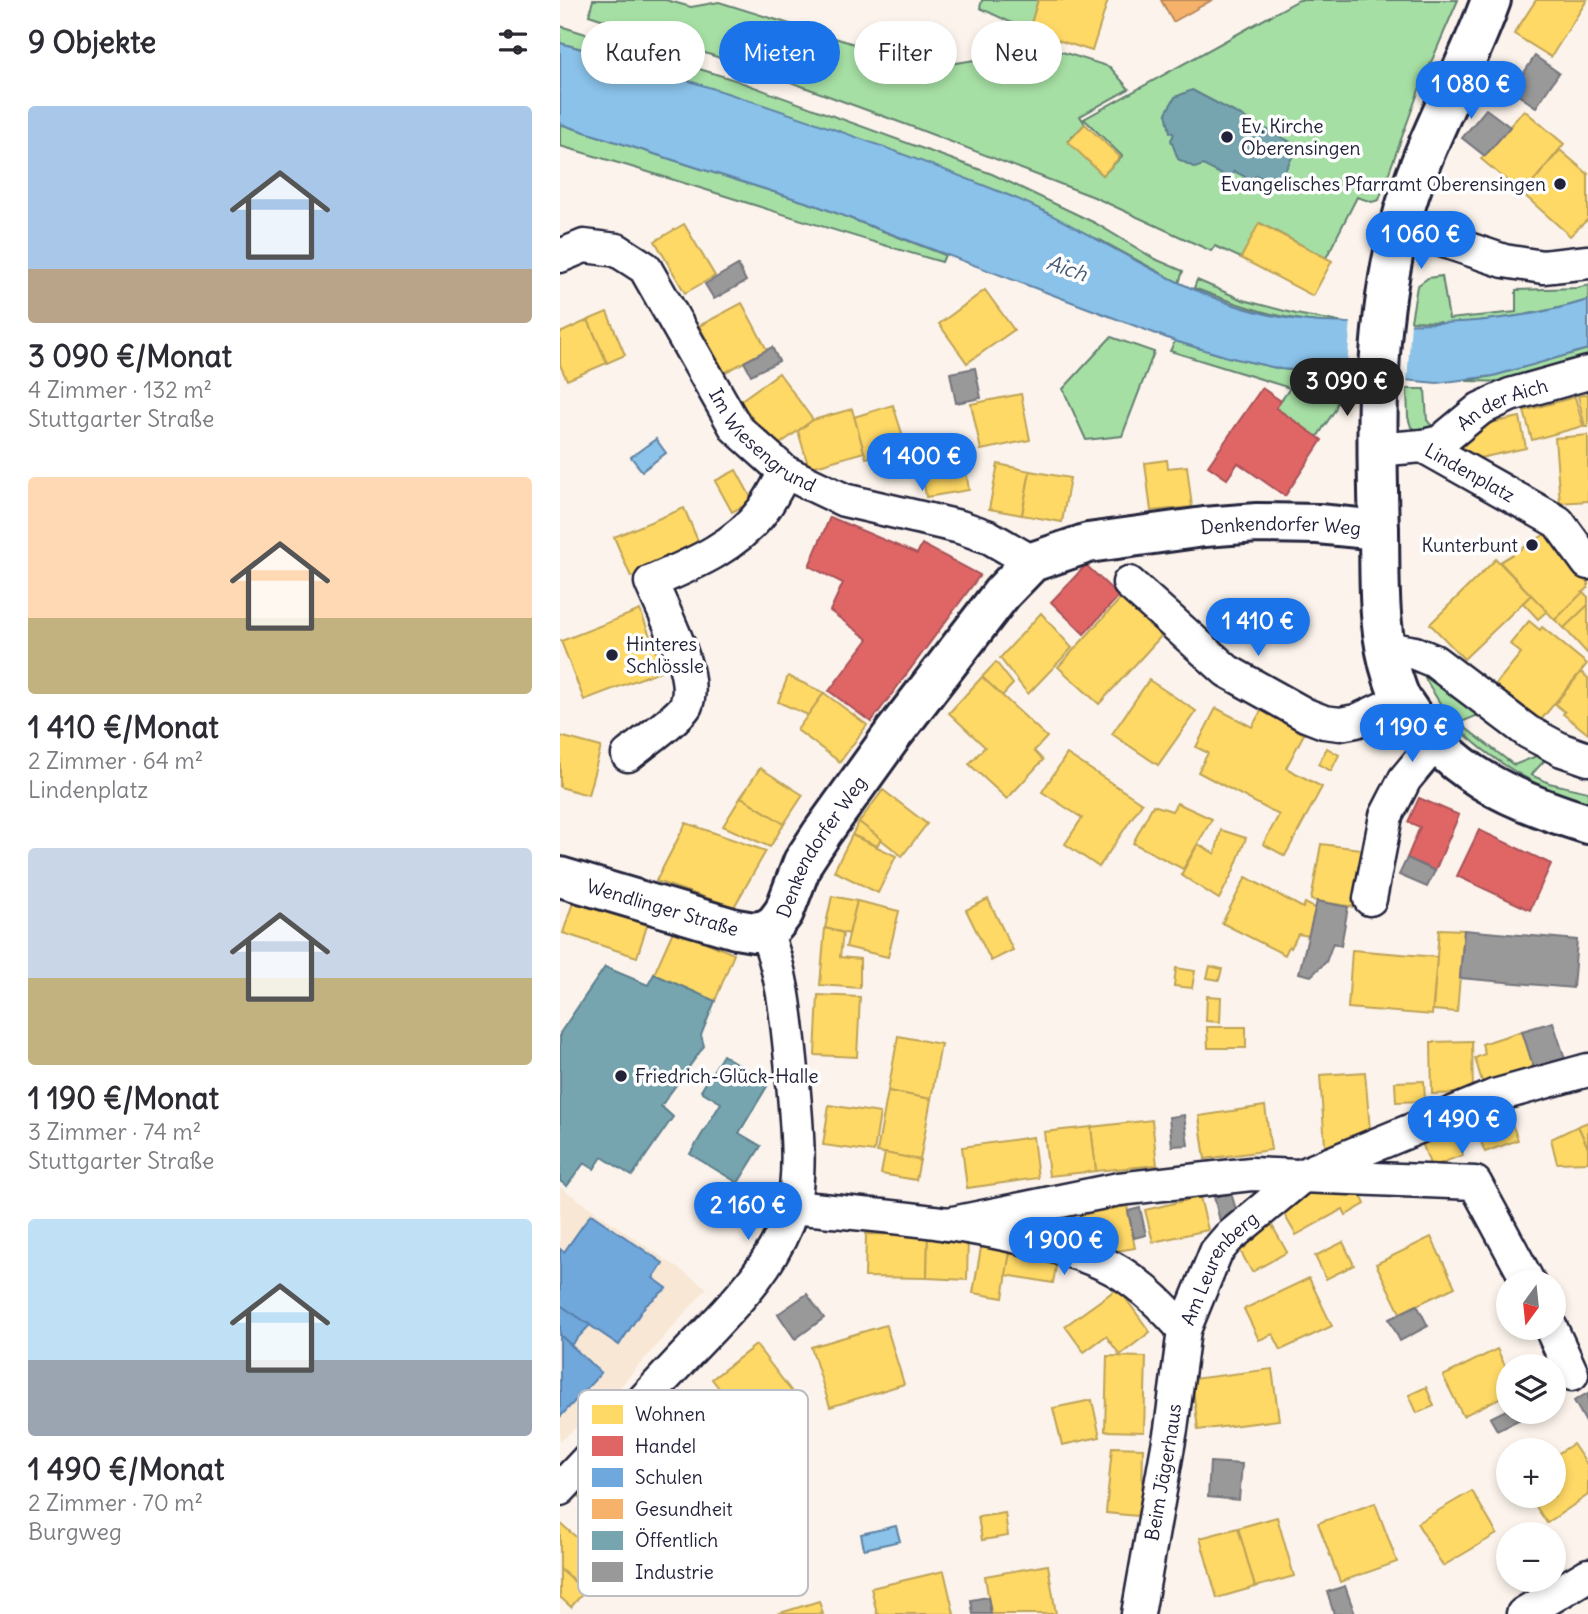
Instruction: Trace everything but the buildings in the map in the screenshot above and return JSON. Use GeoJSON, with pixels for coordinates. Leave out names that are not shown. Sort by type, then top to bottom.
{"type":"FeatureCollection","features":[{"type":"Feature","properties":{"kind":"main road"},"geometry":{"type":"LineString","coordinates":[[1491,0],[1477,39],[1418,169],[1400,226],[1384,305],[1375,450],[1380,613],[1386,648],[1401,700],[1434,744],[1476,778],[1491,786],[1535,808],[1588,824]]}},
{"type":"Feature","properties":{"kind":"main road","name":"Denkendorfer Weg"},"geometry":{"type":"LineString","coordinates":[[765,930],[775,924],[784,912],[803,862],[848,796],[1002,593],[1032,562],[1088,543],[1205,527],[1257,523],[1318,524],[1379,530]]}},
{"type":"Feature","properties":{"kind":"main road","name":"Wendlinger Straße"},"geometry":{"type":"LineString","coordinates":[[560,877],[736,929],[754,932],[765,930]]}},
{"type":"Feature","properties":{"kind":"street"},"geometry":{"type":"LineString","coordinates":[[1400,226],[1504,261],[1543,267],[1588,262]]}},
{"type":"Feature","properties":{"kind":"street","name":"Im Wiesengrund"},"geometry":{"type":"LineString","coordinates":[[560,256],[584,246],[617,250],[645,268],[736,428],[785,472],[844,500],[960,527],[989,537],[1032,562]]}},
{"type":"Feature","properties":{"kind":"street","name":"An der Aich"},"geometry":{"type":"LineString","coordinates":[[1423,446],[1440,442],[1479,409],[1510,395],[1588,373]]}},
{"type":"Feature","properties":{"kind":"street","name":"Lindenplatz"},"geometry":{"type":"LineString","coordinates":[[1375,450],[1423,446],[1558,522],[1588,563]]}},
{"type":"Feature","properties":{"kind":"street"},"geometry":{"type":"LineString","coordinates":[[628,755],[685,708],[690,688],[688,670],[651,582],[701,561],[729,543],[762,512],[785,472]]}},
{"type":"Feature","properties":{"kind":"street"},"geometry":{"type":"LineString","coordinates":[[1129,583],[1227,671],[1306,715],[1324,722],[1340,724],[1356,720],[1401,700]]}},
{"type":"Feature","properties":{"kind":"street"},"geometry":{"type":"LineString","coordinates":[[1386,648],[1415,653],[1434,661],[1528,733],[1588,759]]}},
{"type":"Feature","properties":{"kind":"street"},"geometry":{"type":"LineString","coordinates":[[1370,899],[1386,816],[1405,779],[1434,744]]}},
{"type":"Feature","properties":{"kind":"street","name":"Denkendorfer Weg"},"geometry":{"type":"LineString","coordinates":[[653,1390],[746,1290],[772,1252],[793,1207],[797,1172],[795,1110],[784,995],[772,946],[765,930]]}},
{"type":"Feature","properties":{"kind":"street","name":"Am Leurenberg"},"geometry":{"type":"LineString","coordinates":[[793,1207],[948,1224],[1022,1238],[1077,1253],[1120,1273],[1139,1286],[1157,1299],[1184,1330],[1216,1252],[1228,1238],[1305,1174],[1494,1096],[1588,1070]]}},
{"type":"Feature","properties":{"kind":"street","name":"Am Leurenberg"},"geometry":{"type":"LineString","coordinates":[[948,1224],[1119,1189],[1251,1174],[1305,1174]]}},
{"type":"Feature","properties":{"kind":"street"},"geometry":{"type":"LineString","coordinates":[[1305,1174],[1475,1183],[1522,1270]]}},
{"type":"Feature","properties":{"kind":"street","name":"Beim Jägerhaus"},"geometry":{"type":"LineString","coordinates":[[1138,1614],[1171,1429],[1184,1330]]}},
{"type":"Feature","properties":{"kind":"street"},"geometry":{"type":"LineString","coordinates":[[1556,1340],[1572,1374]]}},
{"type":"Feature","properties":{"kind":"street","name":"Denkendorfer Weg"},"geometry":{"type":"LineString","coordinates":[[560,1489],[578,1470]]}},
{"type":"Feature","properties":{"kind":"street"},"geometry":{"type":"LineString","coordinates":[[1523,1614],[1588,1575]]}},
{"type":"Feature","properties":{"kind":"shaded area"},"geometry":{"type":"Polygon","coordinates":[[[560,1187],[707,1288],[617,1390],[578,1390],[578,1426],[560,1442],[560,1187]]]}},
{"type":"Feature","properties":{"kind":"green space"},"geometry":{"type":"Polygon","coordinates":[[[593,0],[666,0],[691,7],[719,2],[780,21],[719,21],[719,58],[705,53],[705,21],[607,21],[589,15],[593,0]]]}},
{"type":"Feature","properties":{"kind":"green space"},"geometry":{"type":"Polygon","coordinates":[[[982,0],[1038,0],[1032,21],[1008,21],[980,8],[982,0]]]}},
{"type":"Feature","properties":{"kind":"green space"},"geometry":{"type":"Polygon","coordinates":[[[1299,0],[1458,0],[1419,90],[1379,200],[1372,202],[1357,197],[1326,258],[1260,223],[1241,258],[1215,246],[1211,251],[1094,197],[796,84],[840,84],[840,40],[854,44],[854,84],[957,84],[957,63],[971,61],[971,84],[1062,84],[1062,52],[1110,67],[1129,89],[1080,116],[1085,124],[1068,141],[1103,175],[1122,156],[1084,119],[1299,0]]]}},
{"type":"Feature","properties":{"kind":"green space"},"geometry":{"type":"Polygon","coordinates":[[[560,26],[581,32],[581,49],[560,43],[560,26]]]}},
{"type":"Feature","properties":{"kind":"green space"},"geometry":{"type":"Polygon","coordinates":[[[705,71],[719,75],[719,84],[746,84],[992,174],[1095,223],[1155,259],[1183,271],[1179,283],[1100,240],[693,84],[705,84],[705,71]]]}},
{"type":"Feature","properties":{"kind":"green space"},"geometry":{"type":"Polygon","coordinates":[[[560,124],[815,205],[945,255],[942,262],[560,146],[560,124]]]}},
{"type":"Feature","properties":{"kind":"green space"},"geometry":{"type":"Polygon","coordinates":[[[1442,276],[1449,319],[1516,312],[1516,290],[1577,288],[1588,285],[1588,300],[1533,313],[1477,321],[1440,325],[1439,322],[1411,321],[1417,286],[1428,278],[1442,276]]]}},
{"type":"Feature","properties":{"kind":"green space"},"geometry":{"type":"Polygon","coordinates":[[[1197,280],[1243,300],[1345,323],[1306,321],[1249,308],[1194,288],[1197,280]]]}},
{"type":"Feature","properties":{"kind":"green space"},"geometry":{"type":"Polygon","coordinates":[[[1111,337],[1154,352],[1122,436],[1086,440],[1063,389],[1111,337]]]}},
{"type":"Feature","properties":{"kind":"green space"},"geometry":{"type":"Polygon","coordinates":[[[1175,341],[1281,369],[1344,375],[1335,410],[1317,437],[1276,408],[1290,388],[1170,351],[1175,341]]]}},
{"type":"Feature","properties":{"kind":"green space"},"geometry":{"type":"Polygon","coordinates":[[[1588,349],[1588,360],[1512,382],[1466,381],[1493,376],[1588,349]]]}},
{"type":"Feature","properties":{"kind":"green space"},"geometry":{"type":"Polygon","coordinates":[[[1407,389],[1425,389],[1427,420],[1435,430],[1419,432],[1411,427],[1407,389]]]}},
{"type":"Feature","properties":{"kind":"green space"},"geometry":{"type":"Polygon","coordinates":[[[1427,674],[1483,713],[1459,723],[1514,765],[1539,755],[1546,759],[1531,775],[1549,783],[1588,792],[1588,804],[1553,791],[1516,772],[1468,737],[1435,696],[1425,678],[1427,674]]]}},
{"type":"Feature","properties":{"kind":"water","name":"Aich"},"geometry":{"type":"Polygon","coordinates":[[[560,43],[581,49],[581,84],[698,84],[730,94],[842,132],[1008,195],[1191,288],[1245,308],[1308,321],[1428,323],[1508,317],[1588,300],[1588,349],[1493,376],[1437,383],[1281,369],[1175,341],[815,205],[560,124],[560,43]]]}},
{"type":"Feature","properties":{"kind":"water"},"geometry":{"type":"Polygon","coordinates":[[[656,439],[666,453],[642,471],[631,457],[656,439]]]}},
{"type":"Feature","properties":{"kind":"water"},"geometry":{"type":"Polygon","coordinates":[[[896,1526],[900,1541],[864,1549],[861,1534],[896,1526]]]}},
{"type":"Feature","properties":{"kind":"pier"},"geometry":{"type":"Polygon","coordinates":[[[1351,319],[1411,321],[1407,384],[1346,379],[1351,319]]]}},
{"type":"Feature","properties":{"kind":"place","name":"Ev. Kirche Oberensingen"},"geometry":{"type":"Point","coordinates":[1227,137]}},
{"type":"Feature","properties":{"kind":"place","name":"Evangelisches Pfarramt Oberensingen"},"geometry":{"type":"Point","coordinates":[1560,184]}},
{"type":"Feature","properties":{"kind":"place","name":"Kunterbunt"},"geometry":{"type":"Point","coordinates":[1532,545]}},
{"type":"Feature","properties":{"kind":"place","name":"Hinteres Schlössle"},"geometry":{"type":"Point","coordinates":[612,655]}},
{"type":"Feature","properties":{"kind":"place","name":"Friedrich-Glück-Halle"},"geometry":{"type":"Point","coordinates":[621,1076]}}]}
